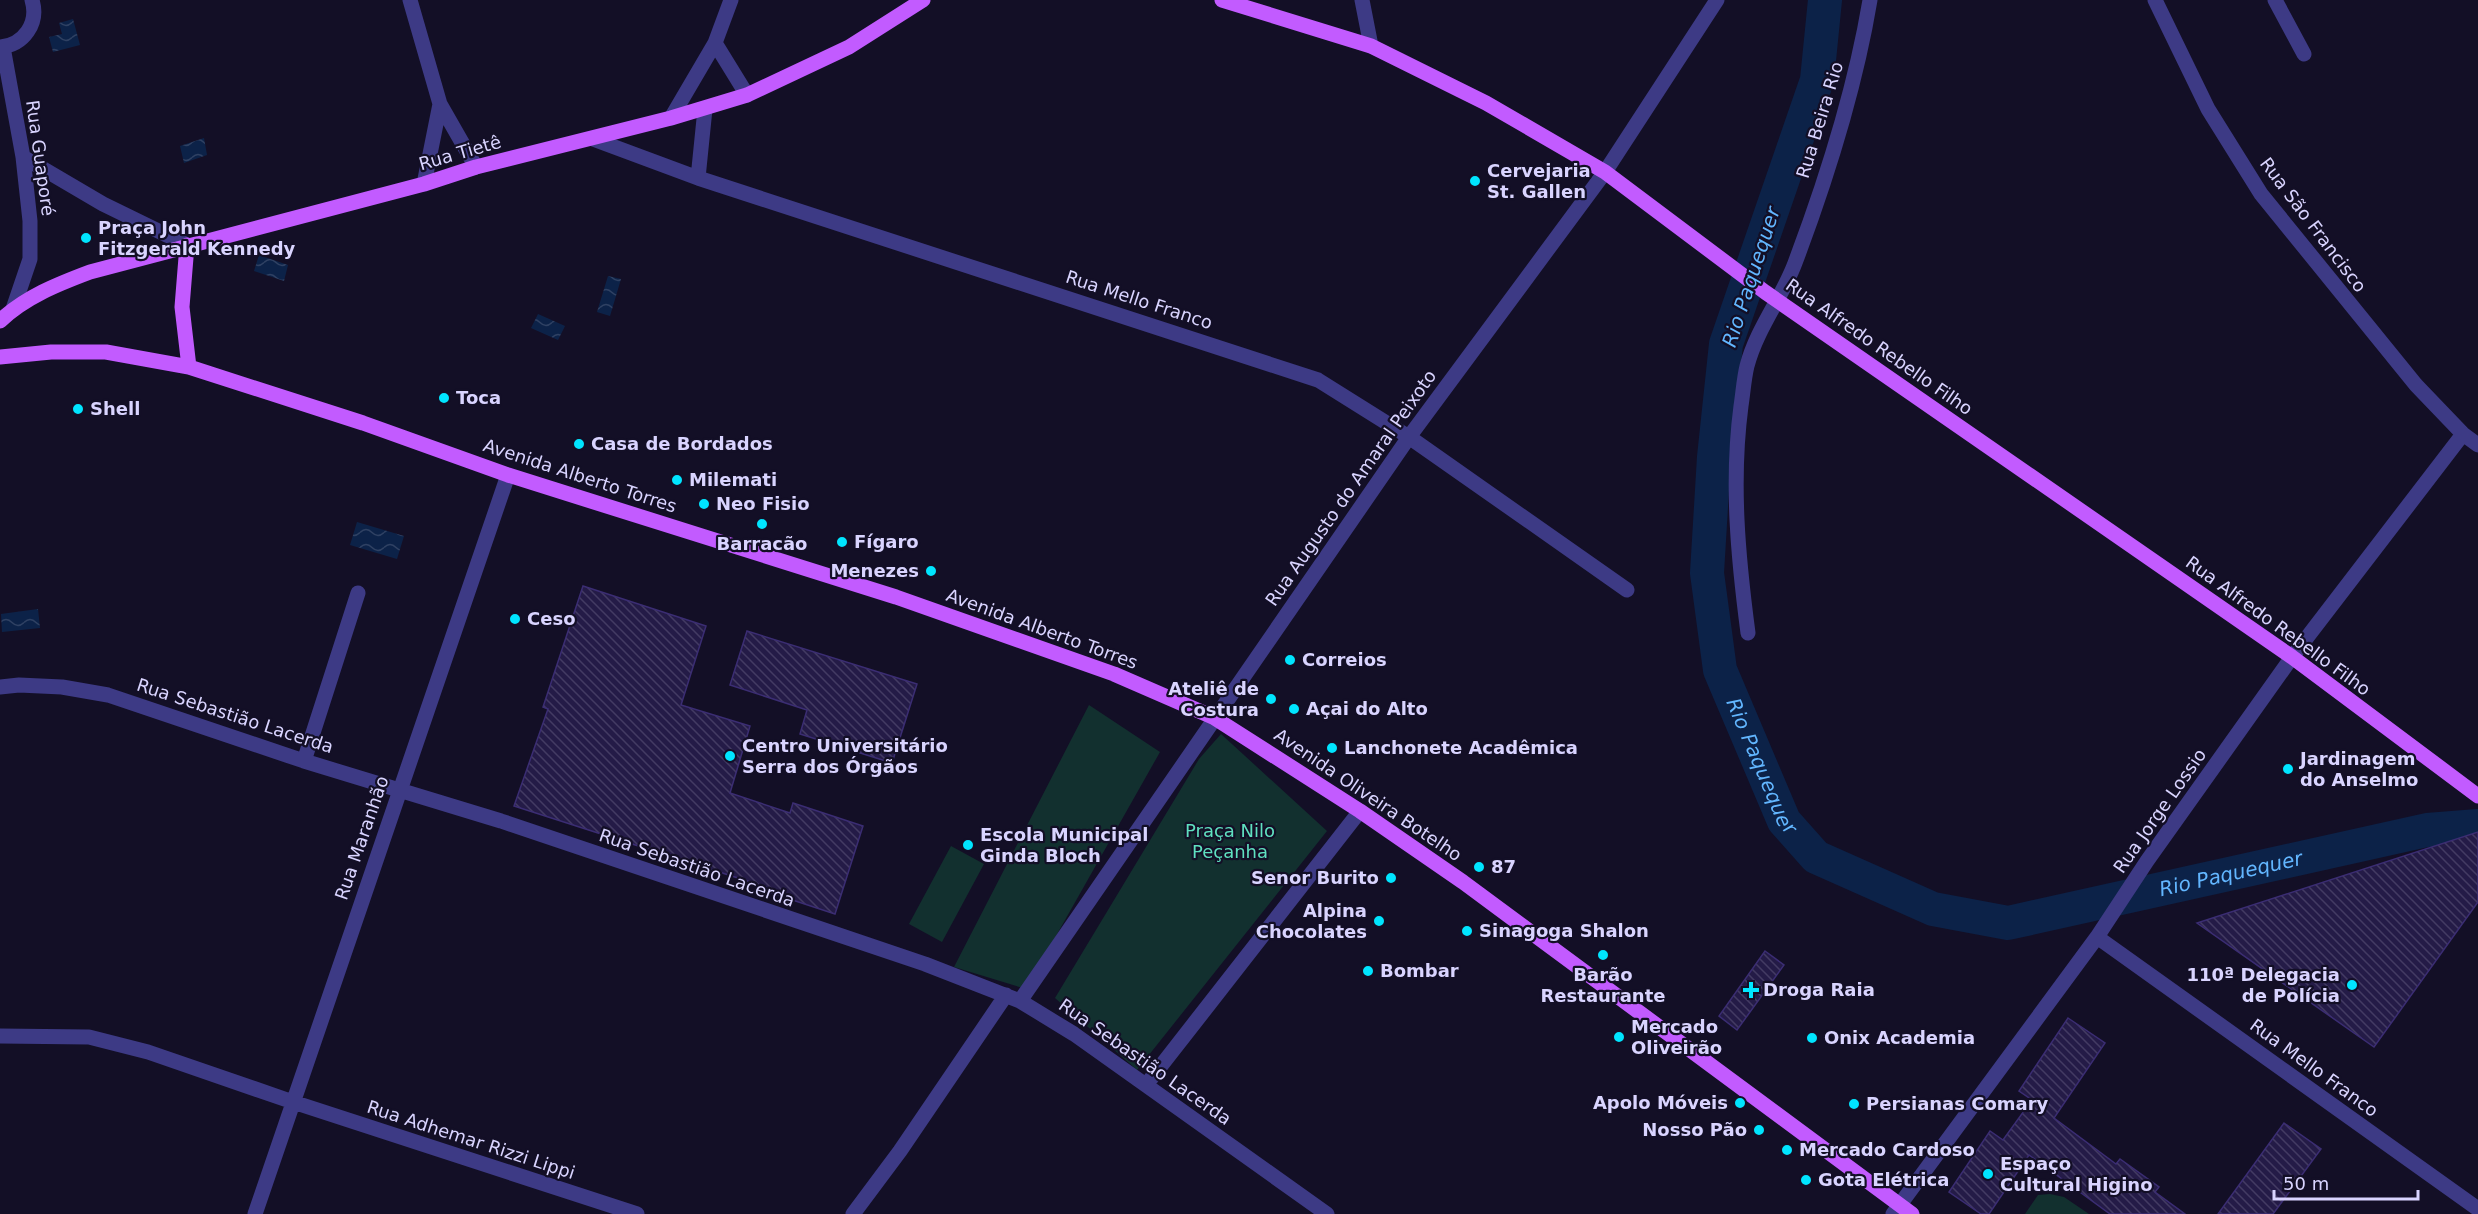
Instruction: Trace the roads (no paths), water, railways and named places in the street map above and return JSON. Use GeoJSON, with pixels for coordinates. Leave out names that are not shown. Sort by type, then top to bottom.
{"type":"FeatureCollection","features":[{"type":"Feature","properties":{"kind":"main road","name":"Rua Tietê"},"geometry":{"type":"LineString","coordinates":[[0,321],[13,309],[55,285],[90,272],[424,184],[476,167],[672,118],[747,95],[849,47],[923,0]]}},
{"type":"Feature","properties":{"kind":"main road","name":"Rua Alfredo Rebello Filho"},"geometry":{"type":"LineString","coordinates":[[1222,0],[1371,46],[1486,103],[1605,172],[1771,296],[2292,657],[2478,796]]}},
{"type":"Feature","properties":{"kind":"main road"},"geometry":{"type":"LineString","coordinates":[[187,245],[182,296],[189,367]]}},
{"type":"Feature","properties":{"kind":"main road","name":"Avenida Alberto Torres"},"geometry":{"type":"LineString","coordinates":[[0,357],[51,352],[106,352],[189,367],[363,423],[508,475],[896,597],[1114,674],[1214,717],[1235,731]]}},
{"type":"Feature","properties":{"kind":"main road","name":"Avenida Oliveira Botelho"},"geometry":{"type":"LineString","coordinates":[[1235,731],[1360,811],[1602,983],[1896,1209],[1912,1214]]}},
{"type":"Feature","properties":{"kind":"street"},"geometry":{"type":"LineString","coordinates":[[410,0],[440,104],[476,167]]}},
{"type":"Feature","properties":{"kind":"street"},"geometry":{"type":"LineString","coordinates":[[672,118],[715,43],[731,0]]}},
{"type":"Feature","properties":{"kind":"street"},"geometry":{"type":"LineString","coordinates":[[1362,0],[1371,46]]}},
{"type":"Feature","properties":{"kind":"street","name":"Rua Augusto do Amaral Peixoto"},"geometry":{"type":"LineString","coordinates":[[853,1214],[1185,764],[1214,717],[1409,437],[1605,172],[1717,0]]}},
{"type":"Feature","properties":{"kind":"street","name":"Rua Beira Rio"},"geometry":{"type":"LineString","coordinates":[[1748,633],[1739,564],[1735,481],[1738,426],[1747,367],[1771,296],[1794,265],[1842,125],[1870,0]]}},
{"type":"Feature","properties":{"kind":"street","name":"Rua São Francisco"},"geometry":{"type":"LineString","coordinates":[[2156,0],[2208,109],[2261,194],[2401,368],[2463,434],[2478,445]]}},
{"type":"Feature","properties":{"kind":"street"},"geometry":{"type":"LineString","coordinates":[[2275,0],[2304,54]]}},
{"type":"Feature","properties":{"kind":"street"},"geometry":{"type":"LineString","coordinates":[[1,47],[15,44],[28,32],[37,1]]}},
{"type":"Feature","properties":{"kind":"street"},"geometry":{"type":"LineString","coordinates":[[715,43],[747,95]]}},
{"type":"Feature","properties":{"kind":"street","name":"Rua Guaporé"},"geometry":{"type":"LineString","coordinates":[[1,47],[22,157],[30,221],[30,259],[13,309]]}},
{"type":"Feature","properties":{"kind":"street"},"geometry":{"type":"LineString","coordinates":[[424,184],[440,104]]}},
{"type":"Feature","properties":{"kind":"street"},"geometry":{"type":"LineString","coordinates":[[698,178],[705,109]]}},
{"type":"Feature","properties":{"kind":"street","name":"Rua Mello Franco"},"geometry":{"type":"LineString","coordinates":[[593,139],[698,178],[1318,380],[1409,437],[1627,590]]}},
{"type":"Feature","properties":{"kind":"street"},"geometry":{"type":"LineString","coordinates":[[22,157],[103,204],[187,245]]}},
{"type":"Feature","properties":{"kind":"street","name":"Rua Jorge Lossio"},"geometry":{"type":"LineString","coordinates":[[1896,1209],[2108,922],[2147,861],[2292,657],[2463,434]]}},
{"type":"Feature","properties":{"kind":"street","name":"Rua Maranhão"},"geometry":{"type":"LineString","coordinates":[[255,1214],[508,475]]}},
{"type":"Feature","properties":{"kind":"street"},"geometry":{"type":"LineString","coordinates":[[304,761],[358,593]]}},
{"type":"Feature","properties":{"kind":"street","name":"Rua Sebastião Lacerda"},"geometry":{"type":"LineString","coordinates":[[0,687],[62,687],[108,695],[304,761],[400,788],[925,964],[1013,998],[1074,1034],[1327,1214]]}},
{"type":"Feature","properties":{"kind":"street"},"geometry":{"type":"LineString","coordinates":[[1146,1085],[1360,811]]}},
{"type":"Feature","properties":{"kind":"street","name":"Rua Mello Franco"},"geometry":{"type":"LineString","coordinates":[[2097,937],[2478,1209]]}},
{"type":"Feature","properties":{"kind":"street","name":"Rua Adhemar Rizzi Lippi"},"geometry":{"type":"LineString","coordinates":[[0,1036],[89,1037],[148,1052],[293,1102],[637,1214]]}},
{"type":"Feature","properties":{"kind":"water"},"geometry":{"type":"Polygon","coordinates":[[[73,19],[80,45],[53,52],[49,37],[62,34],[59,23],[73,19]]]}},
{"type":"Feature","properties":{"kind":"water"},"geometry":{"type":"Polygon","coordinates":[[[204,138],[207,155],[184,163],[180,146],[204,138]]]}},
{"type":"Feature","properties":{"kind":"water"},"geometry":{"type":"Polygon","coordinates":[[[259,255],[288,265],[284,281],[254,271],[259,255]]]}},
{"type":"Feature","properties":{"kind":"water"},"geometry":{"type":"Polygon","coordinates":[[[608,276],[621,279],[610,316],[597,312],[608,276]]]}},
{"type":"Feature","properties":{"kind":"water"},"geometry":{"type":"Polygon","coordinates":[[[538,314],[565,326],[558,340],[531,328],[538,314]]]}},
{"type":"Feature","properties":{"kind":"water"},"geometry":{"type":"Polygon","coordinates":[[[357,522],[404,536],[397,559],[350,545],[357,522]]]}},
{"type":"Feature","properties":{"kind":"water"},"geometry":{"type":"Polygon","coordinates":[[[38,609],[40,628],[2,632],[1,614],[38,609]]]}},
{"type":"Feature","properties":{"kind":"waterway","name":"Rio Paquequer"},"geometry":{"type":"LineString","coordinates":[[1825,0],[1817,80],[1726,344],[1714,457],[1707,573],[1720,670],[1784,821],[1816,857],[1933,909],[2008,923],[2427,830],[2478,826]]}},
{"type":"Feature","properties":{"kind":"place","name":"Cervejaria St. Gallen"},"geometry":{"type":"Point","coordinates":[1475,181]}},
{"type":"Feature","properties":{"kind":"place","name":"Praça John Fitzgerald Kennedy"},"geometry":{"type":"Point","coordinates":[86,238]}},
{"type":"Feature","properties":{"kind":"place","name":"Toca"},"geometry":{"type":"Point","coordinates":[444,398]}},
{"type":"Feature","properties":{"kind":"place","name":"Shell"},"geometry":{"type":"Point","coordinates":[78,409]}},
{"type":"Feature","properties":{"kind":"place","name":"Casa de Bordados"},"geometry":{"type":"Point","coordinates":[579,444]}},
{"type":"Feature","properties":{"kind":"place","name":"Milemati"},"geometry":{"type":"Point","coordinates":[677,480]}},
{"type":"Feature","properties":{"kind":"place","name":"Neo Fisio"},"geometry":{"type":"Point","coordinates":[704,504]}},
{"type":"Feature","properties":{"kind":"place","name":"Barracão"},"geometry":{"type":"Point","coordinates":[762,524]}},
{"type":"Feature","properties":{"kind":"place","name":"Fígaro"},"geometry":{"type":"Point","coordinates":[842,542]}},
{"type":"Feature","properties":{"kind":"place","name":"Menezes"},"geometry":{"type":"Point","coordinates":[931,571]}},
{"type":"Feature","properties":{"kind":"place","name":"Ceso"},"geometry":{"type":"Point","coordinates":[515,619]}},
{"type":"Feature","properties":{"kind":"place","name":"Correios"},"geometry":{"type":"Point","coordinates":[1290,660]}},
{"type":"Feature","properties":{"kind":"place","name":"Ateliê de Costura"},"geometry":{"type":"Point","coordinates":[1271,699]}},
{"type":"Feature","properties":{"kind":"place","name":"Açai do Alto"},"geometry":{"type":"Point","coordinates":[1294,709]}},
{"type":"Feature","properties":{"kind":"place","name":"Lanchonete Acadêmica"},"geometry":{"type":"Point","coordinates":[1332,748]}},
{"type":"Feature","properties":{"kind":"place","name":"Centro Universitário Serra dos Órgãos"},"geometry":{"type":"Point","coordinates":[730,756]}},
{"type":"Feature","properties":{"kind":"place","name":"Jardinagem do Anselmo"},"geometry":{"type":"Point","coordinates":[2288,769]}},
{"type":"Feature","properties":{"kind":"place","name":"Escola Municipal Ginda Bloch"},"geometry":{"type":"Point","coordinates":[968,845]}},
{"type":"Feature","properties":{"kind":"place","name":"87"},"geometry":{"type":"Point","coordinates":[1479,867]}},
{"type":"Feature","properties":{"kind":"place","name":"Senor Burito"},"geometry":{"type":"Point","coordinates":[1391,878]}},
{"type":"Feature","properties":{"kind":"place","name":"Alpina Chocolates"},"geometry":{"type":"Point","coordinates":[1379,921]}},
{"type":"Feature","properties":{"kind":"place","name":"Sinagoga Shalon"},"geometry":{"type":"Point","coordinates":[1467,931]}},
{"type":"Feature","properties":{"kind":"place","name":"Barão Restaurante"},"geometry":{"type":"Point","coordinates":[1603,955]}},
{"type":"Feature","properties":{"kind":"place","name":"Bombar"},"geometry":{"type":"Point","coordinates":[1368,971]}},
{"type":"Feature","properties":{"kind":"place","name":"110ª Delegacia de Polícia"},"geometry":{"type":"Point","coordinates":[2352,985]}},
{"type":"Feature","properties":{"kind":"place","name":"Droga Raia"},"geometry":{"type":"Point","coordinates":[1751,990]}},
{"type":"Feature","properties":{"kind":"place","name":"Mercado Oliveirão"},"geometry":{"type":"Point","coordinates":[1619,1037]}},
{"type":"Feature","properties":{"kind":"place","name":"Onix Academia"},"geometry":{"type":"Point","coordinates":[1812,1038]}},
{"type":"Feature","properties":{"kind":"place","name":"Apolo Móveis"},"geometry":{"type":"Point","coordinates":[1740,1103]}},
{"type":"Feature","properties":{"kind":"place","name":"Persianas Comary"},"geometry":{"type":"Point","coordinates":[1854,1104]}},
{"type":"Feature","properties":{"kind":"place","name":"Nosso Pão"},"geometry":{"type":"Point","coordinates":[1759,1130]}},
{"type":"Feature","properties":{"kind":"place","name":"Mercado Cardoso"},"geometry":{"type":"Point","coordinates":[1787,1150]}},
{"type":"Feature","properties":{"kind":"place","name":"Espaço Cultural Higino"},"geometry":{"type":"Point","coordinates":[1988,1174]}},
{"type":"Feature","properties":{"kind":"place","name":"Gota Elétrica"},"geometry":{"type":"Point","coordinates":[1806,1180]}},
{"type":"Feature","properties":{"kind":"park label","name":"Praça Nilo Peçanha"},"geometry":{"type":"Point","coordinates":[1230,841]}}]}
